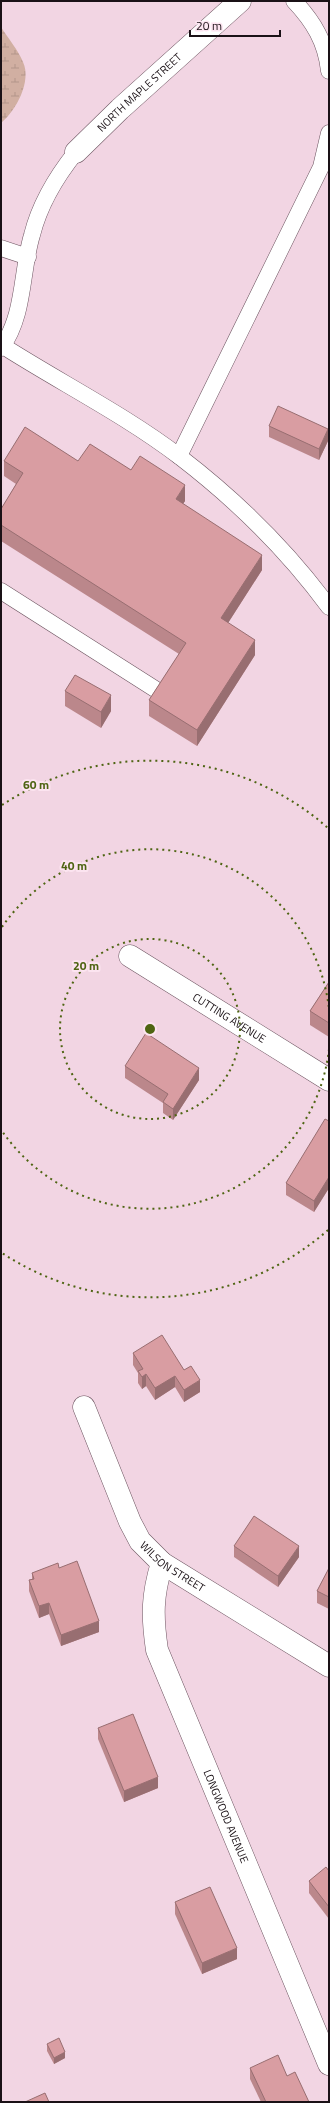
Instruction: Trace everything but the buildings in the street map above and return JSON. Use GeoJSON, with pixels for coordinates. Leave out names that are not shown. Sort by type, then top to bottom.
{"type":"FeatureCollection","features":[{"type":"Feature","properties":{"kind":"street","name":"NORTH MAPLE STREET"},"geometry":{"type":"LineString","coordinates":[[76,152],[125,104],[240,1]]}},
{"type":"Feature","properties":{"kind":"street","name":"CUTTING AVENUE"},"geometry":{"type":"LineString","coordinates":[[130,956],[329,1080]]}},
{"type":"Feature","properties":{"kind":"street","name":"WILSON STREET"},"geometry":{"type":"LineString","coordinates":[[84,1407],[130,1522],[140,1541],[162,1562],[329,1666]]}},
{"type":"Feature","properties":{"kind":"street","name":"LONGWOOD AVENUE"},"geometry":{"type":"LineString","coordinates":[[162,1562],[153,1596],[154,1628],[157,1650],[329,2064]]}},
{"type":"Feature","properties":{"kind":"lane"},"geometry":{"type":"LineString","coordinates":[[294,1],[307,15],[320,34],[329,71]]}},
{"type":"Feature","properties":{"kind":"lane"},"geometry":{"type":"LineString","coordinates":[[179,456],[321,167],[329,133]]}},
{"type":"Feature","properties":{"kind":"lane"},"geometry":{"type":"LineString","coordinates":[[76,152],[56,178],[46,196],[31,235],[14,324],[2,347],[109,409],[179,456],[222,492],[268,534],[305,575],[329,607]]}},
{"type":"Feature","properties":{"kind":"lane"},"geometry":{"type":"LineString","coordinates":[[1,248],[28,257]]}},
{"type":"Feature","properties":{"kind":"lane"},"geometry":{"type":"LineString","coordinates":[[1,591],[155,689]]}},
{"type":"Feature","properties":{"kind":"green space"},"geometry":{"type":"Polygon","coordinates":[[[1,27],[23,62],[25,78],[24,86],[17,103],[7,118],[1,123],[1,27]]]}}]}
